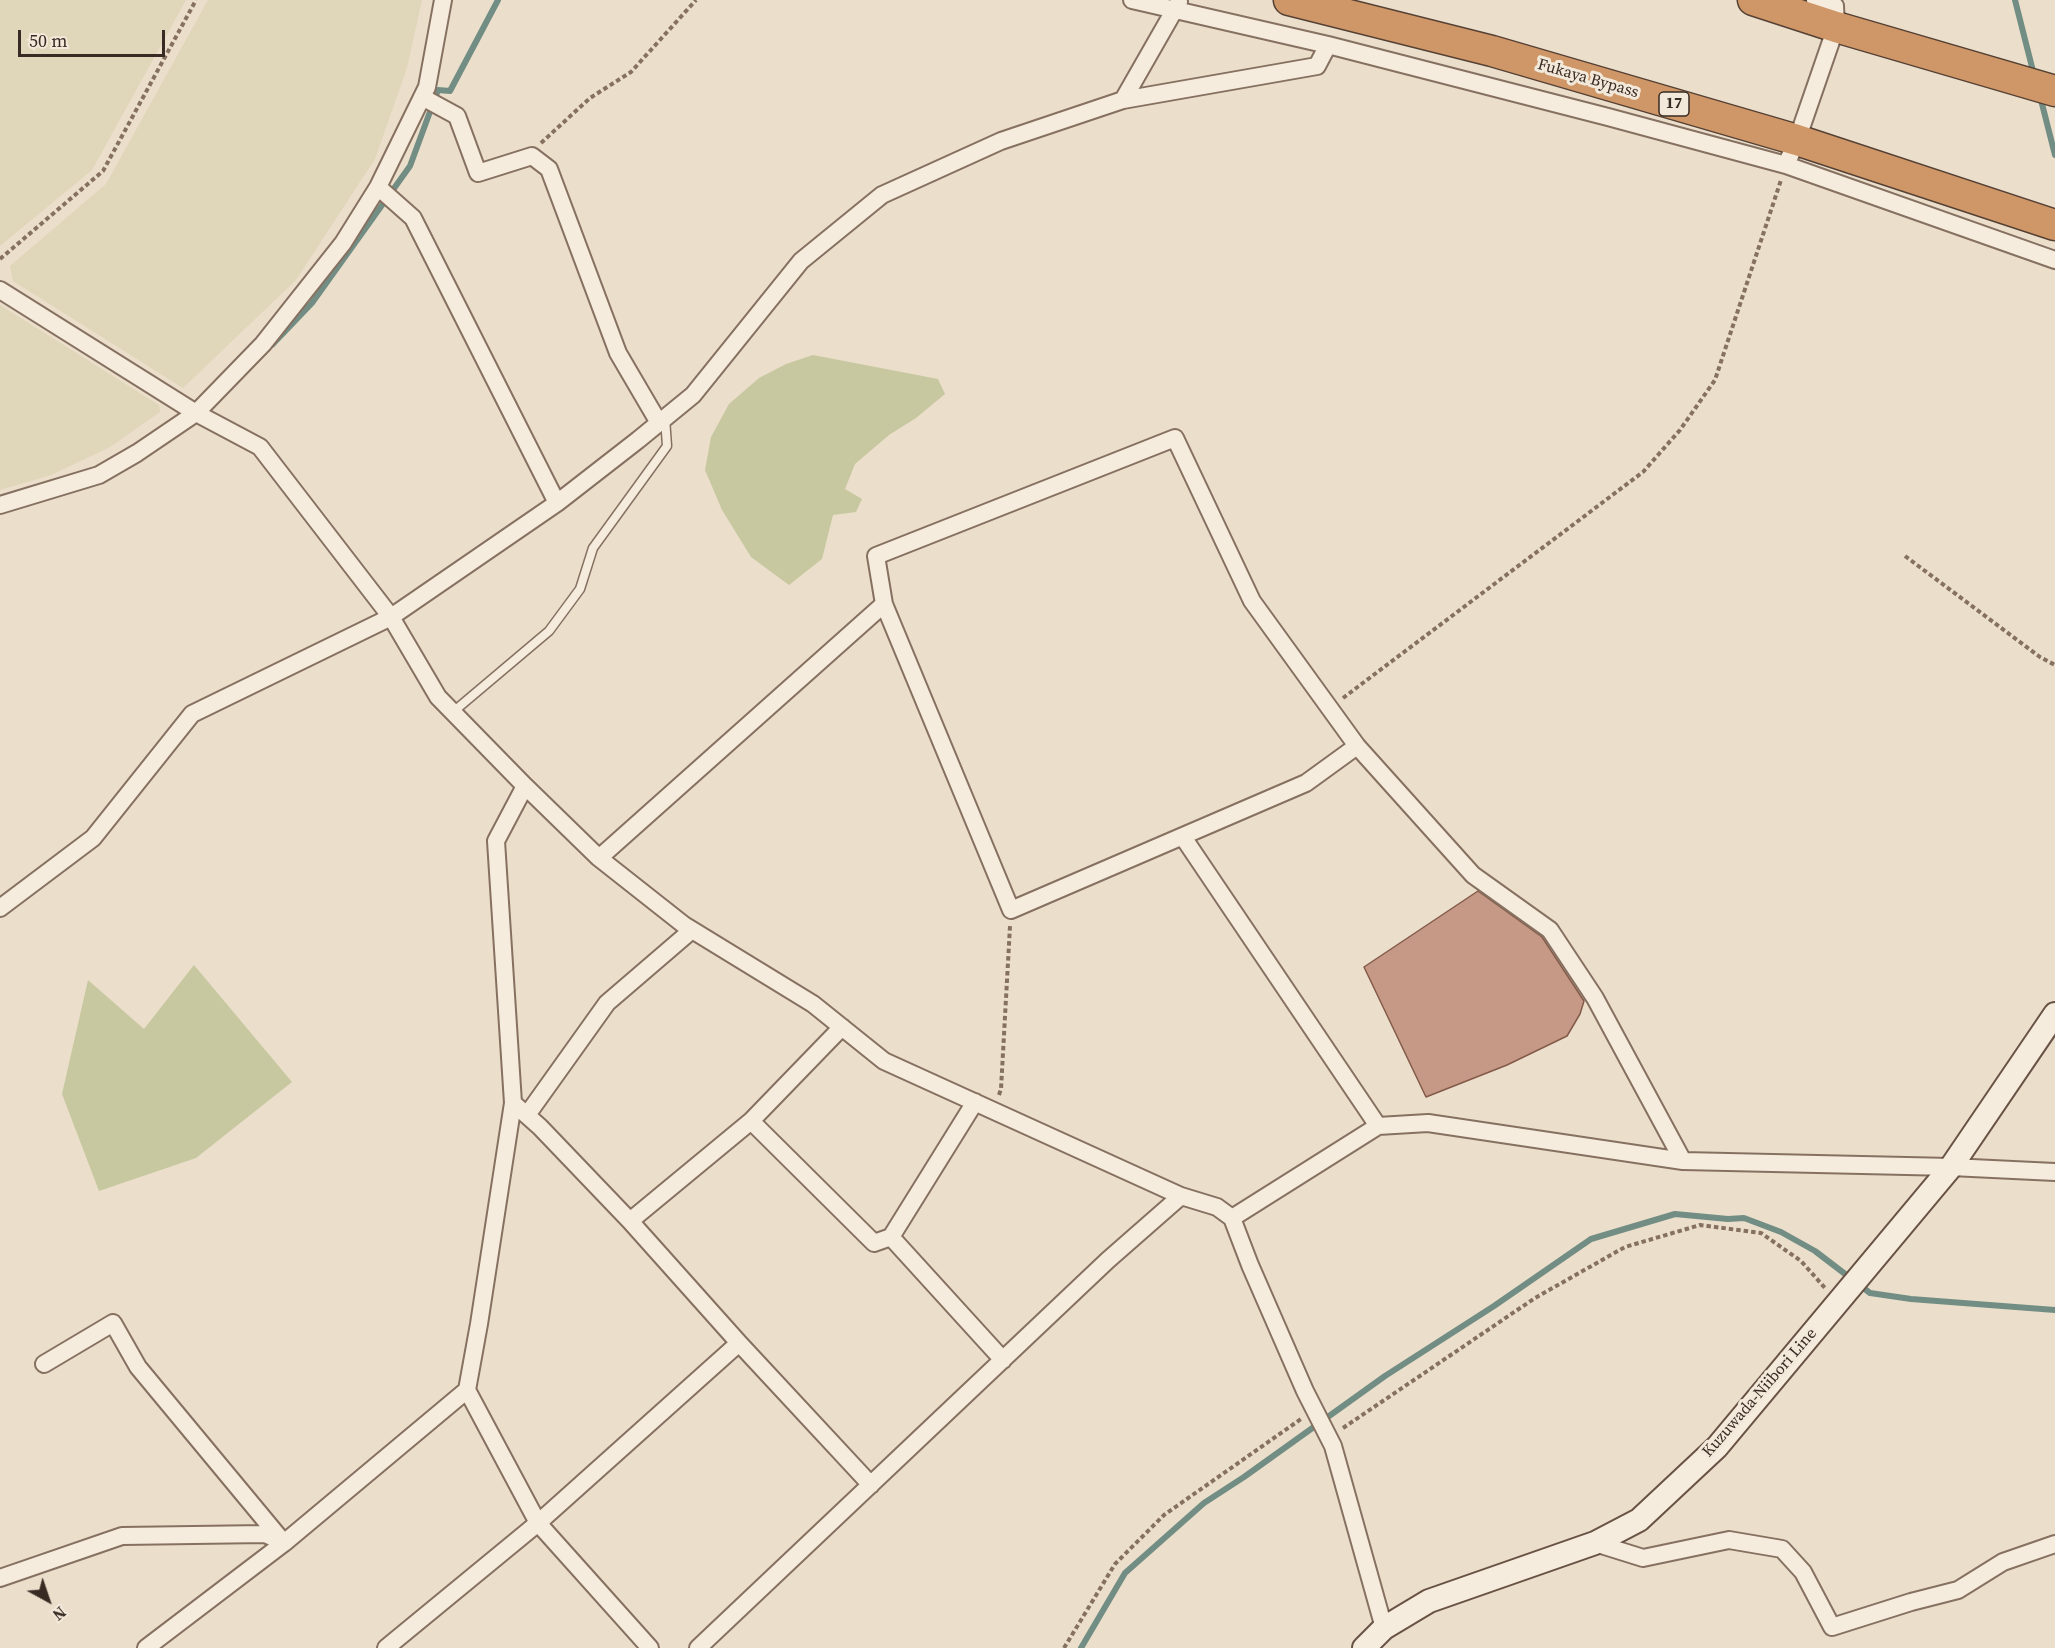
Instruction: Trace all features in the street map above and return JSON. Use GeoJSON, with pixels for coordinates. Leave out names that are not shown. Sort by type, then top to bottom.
{"type":"FeatureCollection","features":[{"type":"Feature","properties":{"kind":"highway","name":"Fukaya Bypass"},"geometry":{"type":"LineString","coordinates":[[1289,0],[1492,51],[1792,152],[2055,225]]}},
{"type":"Feature","properties":{"kind":"highway"},"geometry":{"type":"LineString","coordinates":[[1753,0],[1838,11],[2043,88]]}},
{"type":"Feature","properties":{"kind":"main road","name":"Kuzuwada-Niibori Line"},"geometry":{"type":"LineString","coordinates":[[1364,1648],[1384,1628],[1429,1601],[1595,1543],[1639,1520],[1717,1447],[1951,1167],[2055,1014]]}},
{"type":"Feature","properties":{"kind":"street"},"geometry":{"type":"LineString","coordinates":[[0,505],[99,475],[137,453],[196,413],[263,344],[343,243],[379,188],[427,87],[443,0]]}},
{"type":"Feature","properties":{"kind":"street"},"geometry":{"type":"LineString","coordinates":[[1132,0],[1177,5],[1608,117],[1792,152],[2055,260]]}},
{"type":"Feature","properties":{"kind":"street"},"geometry":{"type":"LineString","coordinates":[[1792,152],[1838,11],[1815,0]]}},
{"type":"Feature","properties":{"kind":"street"},"geometry":{"type":"LineString","coordinates":[[1123,100],[1177,5]]}},
{"type":"Feature","properties":{"kind":"street"},"geometry":{"type":"LineString","coordinates":[[0,908],[93,838],[192,714],[391,616],[557,503],[662,420],[693,394],[801,261],[882,195],[1001,141],[1123,100],[1317,66],[1328,45]]}},
{"type":"Feature","properties":{"kind":"street"},"geometry":{"type":"LineString","coordinates":[[422,97],[457,116],[478,173],[532,156],[549,169],[618,353],[662,420]]}},
{"type":"Feature","properties":{"kind":"street"},"geometry":{"type":"LineString","coordinates":[[379,188],[413,218],[557,503]]}},
{"type":"Feature","properties":{"kind":"street"},"geometry":{"type":"LineString","coordinates":[[0,290],[196,413],[260,447],[391,616],[438,697],[599,858],[692,930],[813,1004],[884,1061],[1181,1196],[1217,1207],[1232,1218],[1250,1265],[1328,1436],[1384,1628]]}},
{"type":"Feature","properties":{"kind":"street"},"geometry":{"type":"LineString","coordinates":[[1357,746],[1306,783],[1011,910],[884,604],[876,556],[1175,438],[1252,601],[1357,746],[1473,875],[1550,930],[1595,998],[1683,1161]]}},
{"type":"Feature","properties":{"kind":"street"},"geometry":{"type":"LineString","coordinates":[[599,858],[884,604]]}},
{"type":"Feature","properties":{"kind":"street"},"geometry":{"type":"LineString","coordinates":[[525,786],[496,841],[513,1103],[467,1390],[538,1523],[650,1648]]}},
{"type":"Feature","properties":{"kind":"street"},"geometry":{"type":"LineString","coordinates":[[1183,837],[1378,1126]]}},
{"type":"Feature","properties":{"kind":"street"},"geometry":{"type":"LineString","coordinates":[[527,1115],[607,1003],[692,930]]}},
{"type":"Feature","properties":{"kind":"street"},"geometry":{"type":"LineString","coordinates":[[630,1221],[751,1121],[842,1027]]}},
{"type":"Feature","properties":{"kind":"street"},"geometry":{"type":"LineString","coordinates":[[751,1121],[874,1243],[891,1238],[975,1102]]}},
{"type":"Feature","properties":{"kind":"street"},"geometry":{"type":"LineString","coordinates":[[513,1103],[630,1221],[871,1485]]}},
{"type":"Feature","properties":{"kind":"street"},"geometry":{"type":"LineString","coordinates":[[1232,1218],[1378,1126],[1428,1124],[1683,1161],[1951,1167],[2055,1172]]}},
{"type":"Feature","properties":{"kind":"street"},"geometry":{"type":"LineString","coordinates":[[698,1648],[1108,1260],[1181,1196]]}},
{"type":"Feature","properties":{"kind":"street"},"geometry":{"type":"LineString","coordinates":[[891,1238],[1003,1360]]}},
{"type":"Feature","properties":{"kind":"street"},"geometry":{"type":"LineString","coordinates":[[44,1364],[113,1323],[138,1366],[284,1543]]}},
{"type":"Feature","properties":{"kind":"street"},"geometry":{"type":"LineString","coordinates":[[386,1648],[538,1523],[739,1343]]}},
{"type":"Feature","properties":{"kind":"street"},"geometry":{"type":"LineString","coordinates":[[146,1648],[284,1543],[467,1390]]}},
{"type":"Feature","properties":{"kind":"street"},"geometry":{"type":"LineString","coordinates":[[0,1578],[122,1536],[265,1534],[284,1543]]}},
{"type":"Feature","properties":{"kind":"street"},"geometry":{"type":"LineString","coordinates":[[1595,1543],[1643,1558],[1729,1540],[1782,1549],[1803,1572],[1832,1627],[1958,1590],[2003,1562],[2055,1544]]}},
{"type":"Feature","properties":{"kind":"lane"},"geometry":{"type":"LineString","coordinates":[[453,712],[549,631],[580,589],[593,548],[667,446],[662,420]]}},
{"type":"Feature","properties":{"kind":"path"},"geometry":{"type":"LineString","coordinates":[[0,259],[103,171],[196,0]]}},
{"type":"Feature","properties":{"kind":"path"},"geometry":{"type":"LineString","coordinates":[[525,158],[590,98],[631,72],[696,0]]}},
{"type":"Feature","properties":{"kind":"path"},"geometry":{"type":"LineString","coordinates":[[1330,708],[1643,472],[1680,430],[1715,380],[1792,152]]}},
{"type":"Feature","properties":{"kind":"path"},"geometry":{"type":"LineString","coordinates":[[1905,556],[2040,657],[2055,665]]}},
{"type":"Feature","properties":{"kind":"path"},"geometry":{"type":"LineString","coordinates":[[994,1111],[1001,1089],[1011,910]]}},
{"type":"Feature","properties":{"kind":"path"},"geometry":{"type":"LineString","coordinates":[[1328,1436],[1545,1293],[1625,1248],[1700,1225],[1761,1233],[1801,1261],[1842,1297]]}},
{"type":"Feature","properties":{"kind":"path"},"geometry":{"type":"LineString","coordinates":[[1064,1648],[1114,1564],[1164,1515],[1315,1410]]}},
{"type":"Feature","properties":{"kind":"shaded area"},"geometry":{"type":"Polygon","coordinates":[[[0,0],[186,0],[92,170],[0,246],[0,0]]]}},
{"type":"Feature","properties":{"kind":"shaded area"},"geometry":{"type":"Polygon","coordinates":[[[208,0],[422,0],[407,68],[375,159],[296,280],[183,388],[13,281],[10,266],[106,184],[208,0]]]}},
{"type":"Feature","properties":{"kind":"shaded area"},"geometry":{"type":"Polygon","coordinates":[[[0,305],[159,405],[160,412],[110,447],[51,475],[0,490],[0,305]]]}},
{"type":"Feature","properties":{"kind":"green space"},"geometry":{"type":"Polygon","coordinates":[[[813,355],[938,379],[945,394],[916,418],[889,435],[855,464],[845,489],[862,499],[856,512],[833,515],[822,559],[789,585],[751,557],[722,510],[705,470],[711,437],[729,404],[759,378],[786,364],[813,355]]]}},
{"type":"Feature","properties":{"kind":"green space"},"geometry":{"type":"Polygon","coordinates":[[[194,965],[292,1082],[196,1158],[99,1191],[62,1094],[88,980],[144,1029],[194,965]]]}},
{"type":"Feature","properties":{"kind":"building"},"geometry":{"type":"Polygon","coordinates":[[[1478,891],[1542,937],[1584,1001],[1580,1014],[1567,1036],[1507,1065],[1426,1097],[1364,967],[1478,891]]]}},
{"type":"Feature","properties":{"kind":"waterway"},"geometry":{"type":"LineString","coordinates":[[272,345],[312,303],[410,166],[438,90],[450,91],[498,0]]}},
{"type":"Feature","properties":{"kind":"waterway"},"geometry":{"type":"LineString","coordinates":[[2015,0],[2034,75]]}},
{"type":"Feature","properties":{"kind":"waterway"},"geometry":{"type":"LineString","coordinates":[[2040,96],[2055,155]]}},
{"type":"Feature","properties":{"kind":"waterway"},"geometry":{"type":"LineString","coordinates":[[1081,1648],[1125,1573],[1204,1503],[1385,1376],[1494,1306],[1591,1239],[1675,1214],[1728,1219],[1744,1218],[1781,1232],[1815,1251],[1870,1293],[1911,1299],[2055,1310]]}}]}
